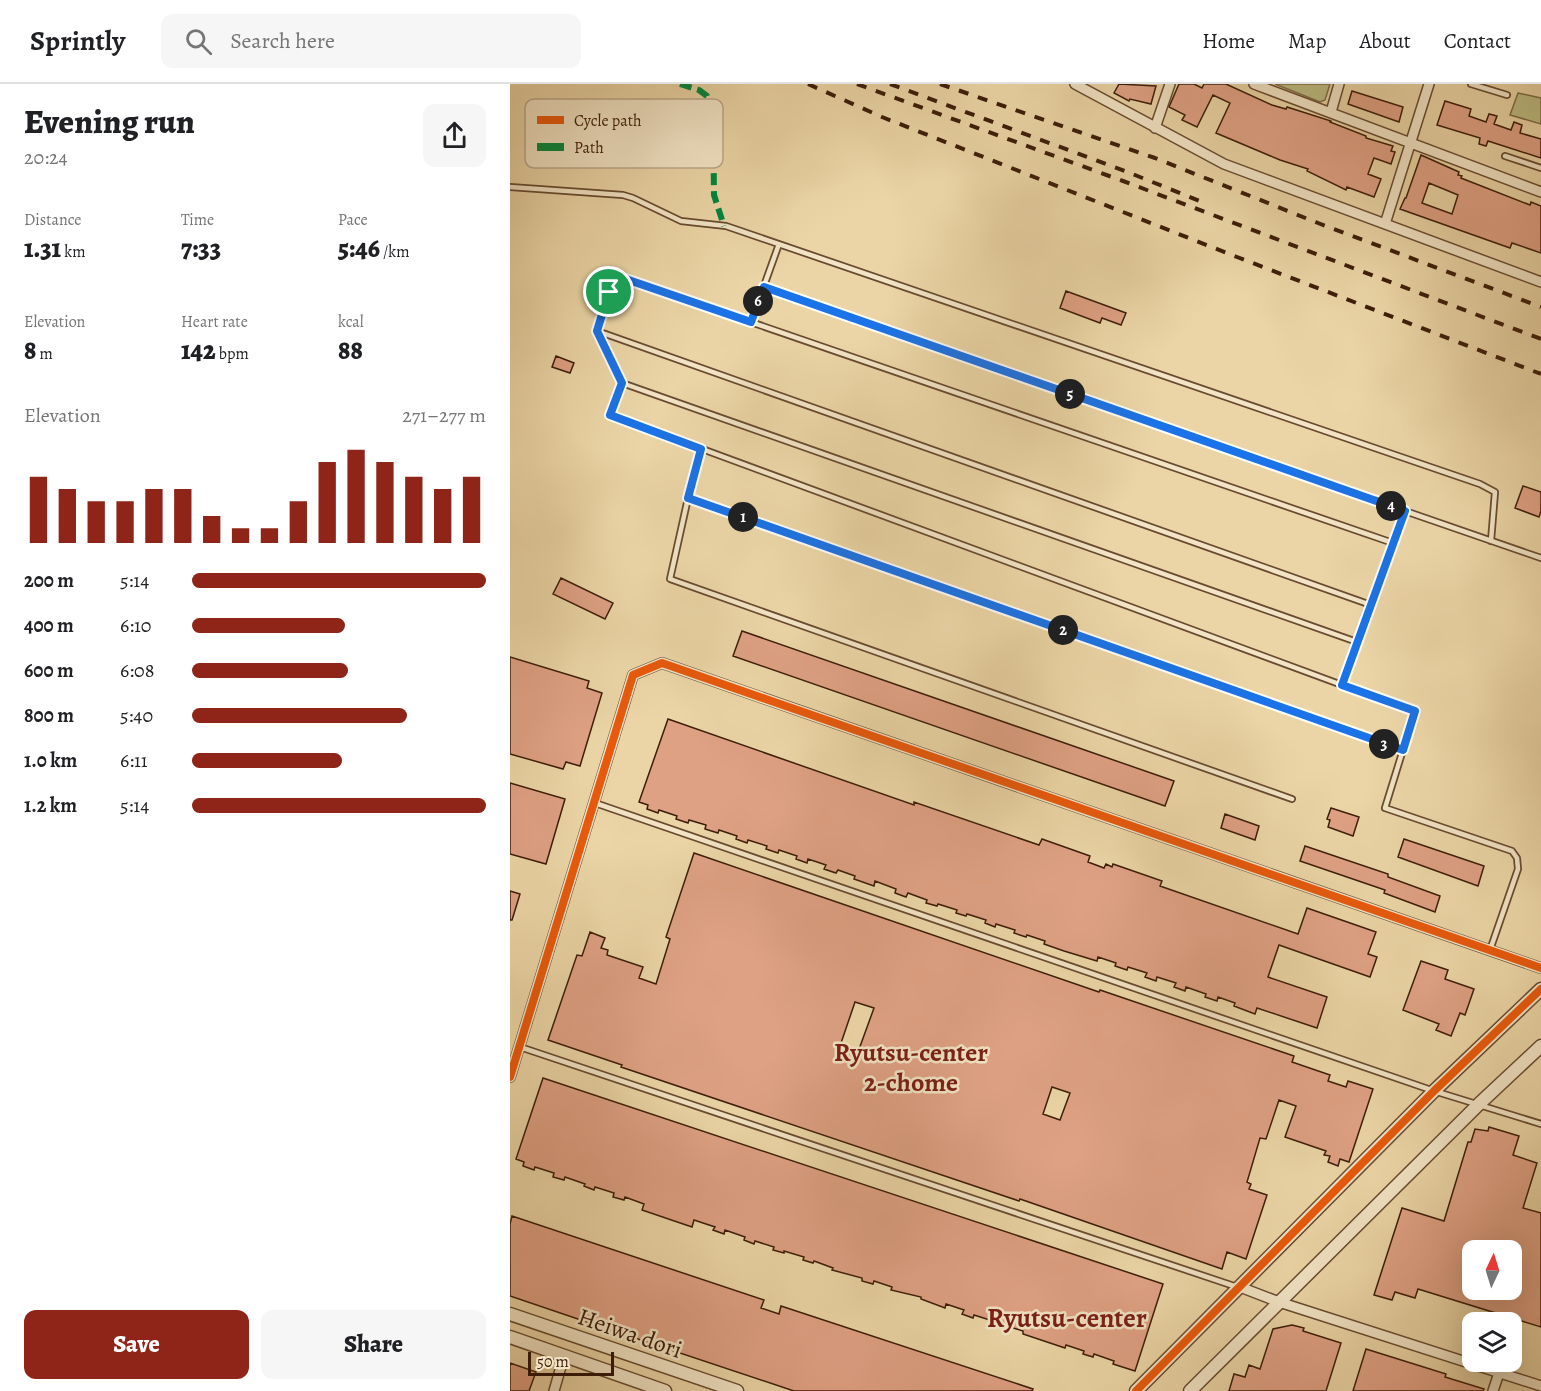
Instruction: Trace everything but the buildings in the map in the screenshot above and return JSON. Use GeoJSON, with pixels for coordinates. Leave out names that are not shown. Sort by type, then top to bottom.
{"type":"FeatureCollection","features":[{"type":"Feature","properties":{"kind":"street"},"geometry":{"type":"LineString","coordinates":[[1075,84],[1224,164],[1541,282]]}},
{"type":"Feature","properties":{"kind":"street"},"geometry":{"type":"LineString","coordinates":[[1155,128],[1170,84]]}},
{"type":"Feature","properties":{"kind":"street"},"geometry":{"type":"LineString","coordinates":[[1254,84],[1541,192]]}},
{"type":"Feature","properties":{"kind":"street"},"geometry":{"type":"LineString","coordinates":[[1330,112],[1340,84]]}},
{"type":"Feature","properties":{"kind":"street"},"geometry":{"type":"LineString","coordinates":[[1384,224],[1429,84]]}},
{"type":"Feature","properties":{"kind":"street"},"geometry":{"type":"LineString","coordinates":[[510,1077],[633,675],[662,663],[1541,968]]}},
{"type":"Feature","properties":{"kind":"street"},"geometry":{"type":"LineString","coordinates":[[1140,1389],[1434,1091],[1541,989]]}},
{"type":"Feature","properties":{"kind":"street"},"geometry":{"type":"LineString","coordinates":[[1190,1391],[1479,1104],[1541,1046]]}},
{"type":"Feature","properties":{"kind":"street"},"geometry":{"type":"LineString","coordinates":[[1240,1287],[1541,1386]]}},
{"type":"Feature","properties":{"kind":"street","name":"Heiwa dori"},"geometry":{"type":"LineString","coordinates":[[510,1314],[737,1391]]}},
{"type":"Feature","properties":{"kind":"street","name":"Heiwa dori"},"geometry":{"type":"LineString","coordinates":[[510,1336],[665,1391]]}},
{"type":"Feature","properties":{"kind":"street"},"geometry":{"type":"LineString","coordinates":[[554,1391],[564,1356]]}},
{"type":"Feature","properties":{"kind":"street"},"geometry":{"type":"LineString","coordinates":[[1493,1391],[1499,1373]]}},
{"type":"Feature","properties":{"kind":"lane"},"geometry":{"type":"LineString","coordinates":[[1471,84],[1507,95]]}},
{"type":"Feature","properties":{"kind":"lane"},"geometry":{"type":"LineString","coordinates":[[1505,156],[1541,168]]}},
{"type":"Feature","properties":{"kind":"lane"},"geometry":{"type":"LineString","coordinates":[[510,187],[623,195],[681,221],[726,226],[1480,484],[1495,492],[1491,541]]}},
{"type":"Feature","properties":{"kind":"lane"},"geometry":{"type":"LineString","coordinates":[[751,322],[779,244]]}},
{"type":"Feature","properties":{"kind":"lane"},"geometry":{"type":"LineString","coordinates":[[1358,642],[622,383],[597,331],[614,275],[1393,543]]}},
{"type":"Feature","properties":{"kind":"lane"},"geometry":{"type":"LineString","coordinates":[[764,287],[1541,558]]}},
{"type":"Feature","properties":{"kind":"lane"},"geometry":{"type":"LineString","coordinates":[[597,331],[1371,605]]}},
{"type":"Feature","properties":{"kind":"lane"},"geometry":{"type":"LineString","coordinates":[[622,383],[610,415],[1415,711],[1385,808],[1512,851],[1517,858],[1518,869],[1490,950]]}},
{"type":"Feature","properties":{"kind":"lane"},"geometry":{"type":"LineString","coordinates":[[701,449],[670,579],[1292,800]]}},
{"type":"Feature","properties":{"kind":"lane"},"geometry":{"type":"LineString","coordinates":[[688,498],[1403,750]]}},
{"type":"Feature","properties":{"kind":"lane"},"geometry":{"type":"LineString","coordinates":[[1342,685],[1405,511]]}},
{"type":"Feature","properties":{"kind":"lane"},"geometry":{"type":"LineString","coordinates":[[594,802],[1434,1091],[1541,1124]]}},
{"type":"Feature","properties":{"kind":"lane"},"geometry":{"type":"LineString","coordinates":[[520,1047],[1240,1287]]}},
{"type":"Feature","properties":{"kind":"shaded area"},"geometry":{"type":"Polygon","coordinates":[[[1275,84],[1330,84],[1325,100],[1320,102],[1275,84]]]}},
{"type":"Feature","properties":{"kind":"shaded area"},"geometry":{"type":"Polygon","coordinates":[[[1518,93],[1541,98],[1541,124],[1510,115],[1518,93]]]}},
{"type":"Feature","properties":{"kind":"railway"},"geometry":{"type":"LineString","coordinates":[[808,84],[882,117],[1541,374]]}},
{"type":"Feature","properties":{"kind":"railway"},"geometry":{"type":"LineString","coordinates":[[857,84],[1123,181],[1541,339]]}},
{"type":"Feature","properties":{"kind":"railway"},"geometry":{"type":"LineString","coordinates":[[890,84],[1125,171],[1207,204]]}},
{"type":"Feature","properties":{"kind":"railway"},"geometry":{"type":"LineString","coordinates":[[940,84],[1155,158],[1318,223],[1541,307]]}},
{"type":"Feature","properties":{"kind":"marked path"},"geometry":{"type":"LineString","coordinates":[[680,84],[699,90],[708,99]]}},
{"type":"Feature","properties":{"kind":"marked path"},"geometry":{"type":"LineString","coordinates":[[714,168],[714,195],[724,226]]}},
{"type":"Feature","properties":{"kind":"cycle path"},"geometry":{"type":"LineString","coordinates":[[510,1077],[633,675],[662,663],[1541,968]]}},
{"type":"Feature","properties":{"kind":"cycle path"},"geometry":{"type":"LineString","coordinates":[[1136,1391],[1434,1091],[1541,989]]}},
{"type":"Feature","properties":{"kind":"district","name":"Ryutsu-center 2-chome"},"geometry":{"type":"Point","coordinates":[911,1067]}},
{"type":"Feature","properties":{"kind":"district","name":"Ryutsu-center"},"geometry":{"type":"Point","coordinates":[1067,1318]}},
{"type":"Feature","properties":{"kind":"route"},"geometry":{"type":"LineString","coordinates":[[614,275],[751,322],[764,287],[1405,511],[1342,685],[1415,711],[1403,750],[688,498],[701,449],[610,415],[622,383],[597,331],[609,292],[614,275]]}}]}
